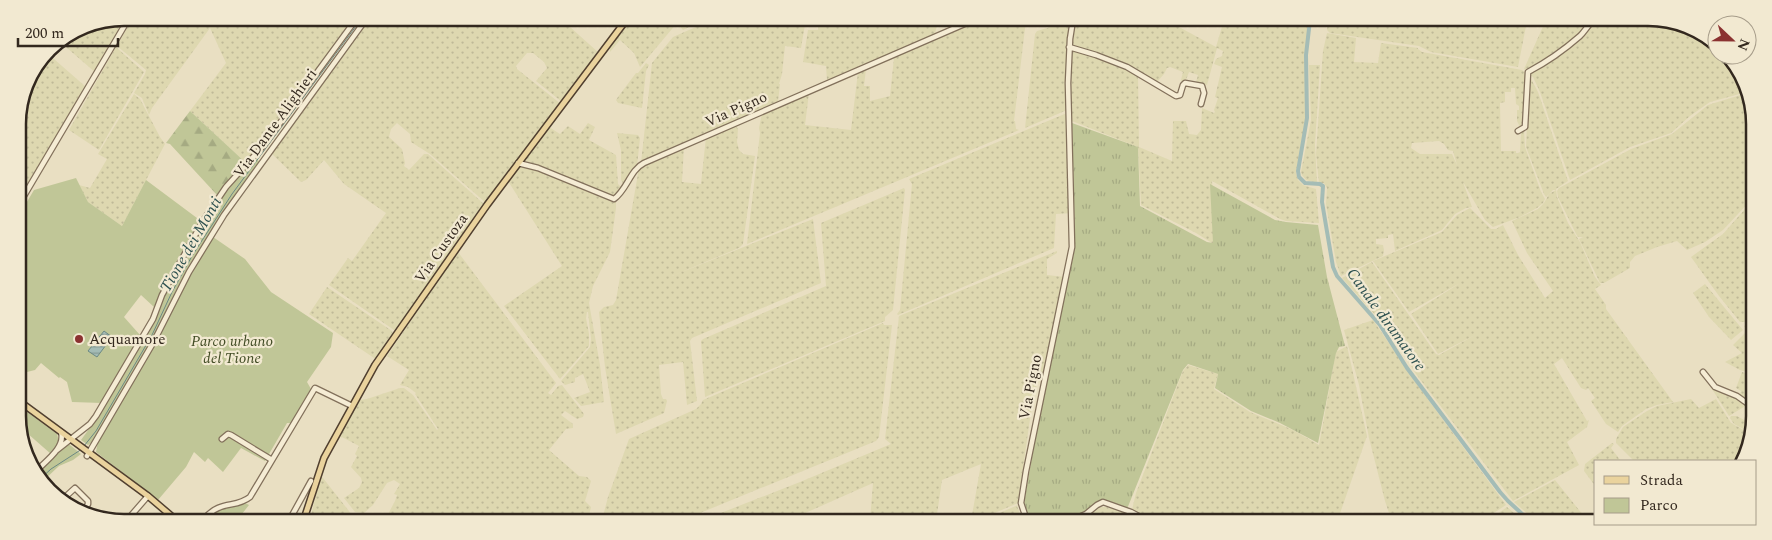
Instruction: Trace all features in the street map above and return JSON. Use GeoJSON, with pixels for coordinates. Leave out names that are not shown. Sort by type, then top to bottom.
{"type":"FeatureCollection","features":[{"type":"Feature","properties":{"kind":"main road","name":"Via Custoza"},"geometry":{"type":"LineString","coordinates":[[306,514],[324,458],[370,374],[456,248],[622,26]]}},
{"type":"Feature","properties":{"kind":"main road"},"geometry":{"type":"LineString","coordinates":[[26,405],[79,445],[89,455],[148,496],[169,514]]}},
{"type":"Feature","properties":{"kind":"street"},"geometry":{"type":"LineString","coordinates":[[26,192],[124,26]]}},
{"type":"Feature","properties":{"kind":"street"},"geometry":{"type":"LineString","coordinates":[[41,466],[57,450],[90,424],[96,416],[153,319],[165,289],[203,221],[226,187],[263,146],[350,26]]}},
{"type":"Feature","properties":{"kind":"street","name":"Via Dante Alighieri"},"geometry":{"type":"LineString","coordinates":[[89,455],[153,343],[189,272],[224,215],[361,26]]}},
{"type":"Feature","properties":{"kind":"street","name":"Via Pigno"},"geometry":{"type":"LineString","coordinates":[[518,163],[538,168],[614,199],[619,195],[637,168],[644,163],[962,26]]}},
{"type":"Feature","properties":{"kind":"street","name":"Via Pigno"},"geometry":{"type":"LineString","coordinates":[[1025,514],[1021,503],[1026,471],[1072,240],[1068,83],[1069,48],[1072,26]]}},
{"type":"Feature","properties":{"kind":"street"},"geometry":{"type":"LineString","coordinates":[[1518,130],[1525,127],[1528,72],[1561,51],[1589,26]]}},
{"type":"Feature","properties":{"kind":"street"},"geometry":{"type":"LineString","coordinates":[[1069,48],[1096,55],[1127,67],[1176,96],[1180,95],[1185,83],[1202,86],[1204,93],[1201,104]]}},
{"type":"Feature","properties":{"kind":"street"},"geometry":{"type":"LineString","coordinates":[[1703,372],[1715,387],[1737,396],[1746,402]]}},
{"type":"Feature","properties":{"kind":"street"},"geometry":{"type":"LineString","coordinates":[[208,514],[219,506],[243,501],[250,497],[315,388],[350,405]]}},
{"type":"Feature","properties":{"kind":"street"},"geometry":{"type":"LineString","coordinates":[[57,450],[62,441],[61,432]]}},
{"type":"Feature","properties":{"kind":"street"},"geometry":{"type":"LineString","coordinates":[[222,439],[228,434],[231,435],[272,460]]}},
{"type":"Feature","properties":{"kind":"street"},"geometry":{"type":"LineString","coordinates":[[293,514],[311,481]]}},
{"type":"Feature","properties":{"kind":"street"},"geometry":{"type":"LineString","coordinates":[[67,495],[73,489],[76,489],[89,503],[87,506]]}},
{"type":"Feature","properties":{"kind":"street"},"geometry":{"type":"LineString","coordinates":[[132,514],[148,496]]}},
{"type":"Feature","properties":{"kind":"street"},"geometry":{"type":"LineString","coordinates":[[1086,514],[1103,502],[1134,514]]}},
{"type":"Feature","properties":{"kind":"shaded area"},"geometry":{"type":"Polygon","coordinates":[[[123,26],[96,73],[64,46],[92,31],[123,26]]]}},
{"type":"Feature","properties":{"kind":"shaded area"},"geometry":{"type":"Polygon","coordinates":[[[128,26],[348,26],[270,132],[245,162],[190,111],[226,63],[210,28],[152,108],[149,115],[142,98],[134,93],[146,70],[117,46],[128,26]]]}},
{"type":"Feature","properties":{"kind":"shaded area"},"geometry":{"type":"Polygon","coordinates":[[[363,26],[569,26],[599,53],[562,102],[536,81],[547,68],[544,62],[533,53],[527,53],[516,66],[517,69],[561,104],[486,203],[430,154],[411,142],[410,134],[397,123],[391,129],[389,137],[402,149],[404,166],[409,170],[424,154],[428,154],[485,205],[396,330],[329,285],[348,258],[352,261],[386,213],[344,184],[324,160],[306,180],[301,182],[272,154],[363,26]]]}},
{"type":"Feature","properties":{"kind":"shaded area"},"geometry":{"type":"Polygon","coordinates":[[[625,26],[674,26],[640,67],[634,53],[620,40],[610,52],[609,45],[625,26]]]}},
{"type":"Feature","properties":{"kind":"shaded area"},"geometry":{"type":"Polygon","coordinates":[[[680,26],[691,26],[683,30],[680,26]]]}},
{"type":"Feature","properties":{"kind":"shaded area"},"geometry":{"type":"Polygon","coordinates":[[[698,26],[805,26],[801,48],[785,46],[778,102],[769,106],[768,109],[641,163],[652,63],[673,37],[698,26]]]}},
{"type":"Feature","properties":{"kind":"shaded area"},"geometry":{"type":"Polygon","coordinates":[[[819,26],[937,26],[935,34],[827,81],[826,66],[803,62],[808,30],[818,30],[819,26]]]}},
{"type":"Feature","properties":{"kind":"shaded area"},"geometry":{"type":"Polygon","coordinates":[[[963,26],[1025,26],[1014,121],[1016,129],[1019,130],[747,244],[762,113],[809,93],[805,125],[851,130],[858,72],[866,69],[864,86],[870,86],[870,101],[890,96],[894,58],[888,61],[888,59],[963,26]]]}},
{"type":"Feature","properties":{"kind":"shaded area"},"geometry":{"type":"Polygon","coordinates":[[[1054,26],[1069,26],[1067,110],[1025,128],[1035,34],[1037,31],[1054,26]]]}},
{"type":"Feature","properties":{"kind":"shaded area"},"geometry":{"type":"Polygon","coordinates":[[[1075,26],[1179,26],[1216,47],[1222,26],[1309,26],[1305,49],[1306,119],[1296,173],[1298,180],[1303,185],[1316,189],[1319,223],[1280,219],[1212,181],[1215,245],[1196,233],[1141,205],[1138,147],[1072,121],[1072,51],[1076,50],[1096,56],[1138,74],[1139,147],[1172,161],[1173,121],[1186,121],[1189,134],[1197,135],[1201,130],[1202,108],[1215,112],[1218,98],[1215,97],[1222,67],[1214,64],[1216,59],[1222,56],[1223,51],[1217,48],[1207,85],[1196,82],[1198,75],[1189,72],[1186,80],[1182,82],[1183,72],[1170,67],[1167,68],[1157,82],[1119,63],[1072,46],[1075,26]]]}},
{"type":"Feature","properties":{"kind":"shaded area"},"geometry":{"type":"Polygon","coordinates":[[[1327,26],[1526,26],[1518,67],[1431,52],[1419,46],[1330,33],[1327,30],[1327,26]]]}},
{"type":"Feature","properties":{"kind":"shaded area"},"geometry":{"type":"Polygon","coordinates":[[[1543,26],[1587,26],[1550,58],[1527,70],[1524,69],[1543,26]]]}},
{"type":"Feature","properties":{"kind":"shaded area"},"geometry":{"type":"Polygon","coordinates":[[[1588,26],[1661,27],[1686,34],[1707,46],[1707,65],[1726,65],[1741,94],[1710,102],[1671,133],[1630,147],[1570,180],[1540,92],[1533,77],[1529,74],[1551,60],[1588,26]]]}},
{"type":"Feature","properties":{"kind":"shaded area"},"geometry":{"type":"Polygon","coordinates":[[[1327,33],[1356,38],[1354,62],[1378,63],[1381,43],[1418,48],[1413,124],[1418,49],[1422,52],[1522,70],[1527,74],[1523,126],[1520,127],[1517,121],[1519,106],[1516,104],[1515,88],[1511,88],[1511,92],[1505,92],[1505,102],[1500,103],[1501,151],[1520,152],[1521,133],[1524,130],[1525,147],[1545,199],[1543,203],[1520,217],[1493,227],[1485,220],[1463,182],[1472,207],[1455,214],[1442,230],[1395,251],[1393,234],[1388,235],[1388,238],[1376,239],[1376,244],[1383,245],[1383,256],[1341,276],[1336,262],[1326,204],[1327,188],[1324,183],[1319,183],[1316,154],[1323,51],[1327,33]],[[1439,141],[1412,143],[1411,148],[1420,154],[1452,154],[1457,165],[1453,151],[1448,150],[1439,141]]]}},
{"type":"Feature","properties":{"kind":"shaded area"},"geometry":{"type":"Polygon","coordinates":[[[116,47],[144,72],[99,150],[69,130],[116,47]]]}},
{"type":"Feature","properties":{"kind":"shaded area"},"geometry":{"type":"Polygon","coordinates":[[[52,57],[86,87],[26,188],[26,117],[34,86],[39,75],[52,57]]]}},
{"type":"Feature","properties":{"kind":"shaded area"},"geometry":{"type":"Polygon","coordinates":[[[646,63],[649,65],[646,71],[642,108],[618,103],[616,100],[618,97],[646,63]]]}},
{"type":"Feature","properties":{"kind":"shaded area"},"geometry":{"type":"Polygon","coordinates":[[[1309,65],[1320,65],[1315,144],[1317,183],[1306,180],[1301,172],[1311,120],[1309,65]]]}},
{"type":"Feature","properties":{"kind":"shaded area"},"geometry":{"type":"Polygon","coordinates":[[[1529,75],[1538,92],[1568,181],[1556,189],[1557,197],[1595,277],[1601,285],[1595,289],[1606,305],[1606,309],[1673,402],[1646,409],[1622,426],[1618,432],[1606,424],[1591,401],[1595,398],[1588,388],[1586,390],[1581,388],[1562,358],[1554,364],[1587,421],[1589,420],[1587,427],[1567,442],[1579,465],[1513,501],[1416,374],[1387,328],[1342,278],[1372,262],[1436,354],[1439,355],[1475,335],[1438,354],[1411,314],[1460,283],[1409,312],[1373,261],[1442,232],[1457,215],[1470,208],[1491,229],[1496,229],[1503,225],[1518,255],[1545,298],[1553,291],[1527,253],[1512,221],[1538,209],[1549,194],[1546,197],[1544,194],[1526,147],[1529,75]]]}},
{"type":"Feature","properties":{"kind":"shaded area"},"geometry":{"type":"Polygon","coordinates":[[[134,94],[140,99],[165,144],[122,226],[88,202],[79,185],[90,188],[107,159],[98,154],[134,94]]]}},
{"type":"Feature","properties":{"kind":"shaded area"},"geometry":{"type":"Polygon","coordinates":[[[1742,95],[1746,117],[1746,205],[1723,230],[1705,242],[1687,250],[1677,241],[1657,247],[1635,256],[1630,262],[1630,268],[1604,283],[1600,283],[1579,239],[1583,237],[1578,237],[1576,234],[1558,197],[1557,191],[1559,188],[1631,149],[1672,134],[1708,105],[1742,95]]]}},
{"type":"Feature","properties":{"kind":"shaded area"},"geometry":{"type":"Polygon","coordinates":[[[1067,113],[1073,213],[1056,214],[1054,248],[898,315],[912,184],[909,179],[1067,113]]]}},
{"type":"Feature","properties":{"kind":"shaded area"},"geometry":{"type":"Polygon","coordinates":[[[588,123],[595,127],[589,140],[616,155],[618,184],[622,188],[615,197],[523,160],[549,127],[560,134],[568,126],[580,134],[588,123]]]}},
{"type":"Feature","properties":{"kind":"shaded area"},"geometry":{"type":"Polygon","coordinates":[[[735,125],[738,129],[737,142],[739,150],[743,154],[755,156],[743,244],[739,248],[672,276],[813,219],[821,283],[692,338],[690,341],[697,401],[687,405],[683,362],[659,365],[661,394],[663,399],[667,401],[664,413],[616,434],[605,367],[599,312],[604,307],[613,305],[616,300],[639,168],[684,147],[682,182],[701,184],[706,137],[735,125]]]}},
{"type":"Feature","properties":{"kind":"shaded area"},"geometry":{"type":"Polygon","coordinates":[[[617,133],[638,135],[640,138],[637,166],[624,185],[621,180],[621,150],[617,133]]]}},
{"type":"Feature","properties":{"kind":"shaded area"},"geometry":{"type":"Polygon","coordinates":[[[518,167],[536,168],[616,199],[610,252],[593,286],[589,303],[600,365],[604,402],[581,406],[574,398],[590,392],[583,374],[575,378],[575,382],[565,385],[561,381],[590,347],[588,312],[586,318],[589,346],[560,379],[504,306],[562,266],[508,181],[518,167]]]}},
{"type":"Feature","properties":{"kind":"shaded area"},"geometry":{"type":"Polygon","coordinates":[[[904,188],[893,310],[885,317],[885,321],[705,397],[701,341],[826,286],[821,223],[904,188]]]}},
{"type":"Feature","properties":{"kind":"shaded area"},"geometry":{"type":"Polygon","coordinates":[[[1746,208],[1746,322],[1740,322],[1691,257],[1723,234],[1746,208]]]}},
{"type":"Feature","properties":{"kind":"shaded area"},"geometry":{"type":"Polygon","coordinates":[[[1057,251],[1057,253],[1047,259],[1047,275],[1065,277],[1041,380],[1037,384],[1033,398],[1018,503],[992,514],[972,514],[981,464],[942,480],[937,514],[871,514],[873,483],[803,514],[718,514],[891,444],[885,439],[899,316],[1057,251]]]}},
{"type":"Feature","properties":{"kind":"shaded area"},"geometry":{"type":"Polygon","coordinates":[[[458,252],[556,383],[548,393],[551,395],[558,386],[562,385],[584,414],[583,417],[577,419],[565,411],[561,415],[573,424],[573,428],[566,429],[549,450],[579,476],[587,477],[591,481],[585,501],[591,507],[589,514],[388,514],[397,495],[394,494],[400,484],[394,480],[387,483],[373,505],[364,513],[355,512],[344,498],[359,488],[362,482],[361,478],[351,467],[357,456],[355,454],[359,446],[341,438],[340,435],[359,400],[404,388],[413,395],[438,429],[416,393],[408,387],[400,385],[409,370],[387,356],[458,252]]]}},
{"type":"Feature","properties":{"kind":"shaded area"},"geometry":{"type":"Polygon","coordinates":[[[1705,284],[1743,330],[1731,340],[1709,317],[1693,293],[1705,284]]]}},
{"type":"Feature","properties":{"kind":"shaded area"},"geometry":{"type":"Polygon","coordinates":[[[327,287],[392,331],[393,335],[377,360],[309,314],[327,287]]]}},
{"type":"Feature","properties":{"kind":"shaded area"},"geometry":{"type":"Polygon","coordinates":[[[1373,320],[1421,390],[1506,505],[1492,514],[1389,514],[1369,438],[1359,385],[1344,330],[1373,320]]]}},
{"type":"Feature","properties":{"kind":"shaded area"},"geometry":{"type":"Polygon","coordinates":[[[883,323],[884,325],[892,325],[879,437],[876,441],[698,514],[604,514],[629,439],[696,409],[703,400],[883,323]]]}},
{"type":"Feature","properties":{"kind":"shaded area"},"geometry":{"type":"Polygon","coordinates":[[[1746,332],[1746,372],[1725,362],[1742,353],[1733,345],[1746,332]]]}},
{"type":"Feature","properties":{"kind":"shaded area"},"geometry":{"type":"Polygon","coordinates":[[[1347,346],[1367,436],[1340,514],[1140,514],[1132,510],[1136,493],[1183,371],[1188,365],[1218,374],[1214,389],[1250,412],[1293,430],[1319,445],[1336,352],[1347,346]]]}},
{"type":"Feature","properties":{"kind":"shaded area"},"geometry":{"type":"Polygon","coordinates":[[[1742,372],[1746,373],[1746,401],[1739,396],[1741,391],[1736,388],[1742,372]]]}},
{"type":"Feature","properties":{"kind":"shaded area"},"geometry":{"type":"Polygon","coordinates":[[[1712,389],[1737,398],[1746,404],[1729,416],[1712,389]]]}},
{"type":"Feature","properties":{"kind":"shaded area"},"geometry":{"type":"Polygon","coordinates":[[[1691,399],[1699,408],[1716,399],[1731,423],[1745,430],[1735,460],[1633,460],[1616,443],[1616,439],[1623,427],[1657,406],[1691,399]]]}},
{"type":"Feature","properties":{"kind":"shaded area"},"geometry":{"type":"Polygon","coordinates":[[[1731,416],[1737,416],[1746,421],[1745,430],[1734,424],[1730,418],[1731,416]]]}},
{"type":"Feature","properties":{"kind":"shaded area"},"geometry":{"type":"Polygon","coordinates":[[[1612,443],[1614,444],[1611,448],[1620,460],[1594,460],[1594,484],[1584,471],[1585,464],[1612,443]]]}},
{"type":"Feature","properties":{"kind":"shaded area"},"geometry":{"type":"Polygon","coordinates":[[[321,476],[351,514],[311,514],[321,476]]]}},
{"type":"Feature","properties":{"kind":"shaded area"},"geometry":{"type":"Polygon","coordinates":[[[1555,480],[1582,514],[1528,514],[1514,502],[1555,480]]]}},
{"type":"Feature","properties":{"kind":"shaded area"},"geometry":{"type":"Polygon","coordinates":[[[1018,505],[1020,514],[997,514],[1018,505]]]}},
{"type":"Feature","properties":{"kind":"shaded area"},"geometry":{"type":"Polygon","coordinates":[[[1101,507],[1107,507],[1129,514],[1090,514],[1101,507]]]}},
{"type":"Feature","properties":{"kind":"shaded area"},"geometry":{"type":"Polygon","coordinates":[[[1507,507],[1515,514],[1497,514],[1507,507]]]}},
{"type":"Feature","properties":{"kind":"green space"},"geometry":{"type":"Polygon","coordinates":[[[190,111],[245,162],[217,195],[170,144],[166,143],[190,111]]]}},
{"type":"Feature","properties":{"kind":"green space"},"geometry":{"type":"Polygon","coordinates":[[[1072,123],[1138,147],[1140,206],[1207,242],[1213,243],[1210,184],[1275,220],[1318,225],[1327,277],[1345,346],[1339,347],[1336,353],[1318,443],[1280,423],[1251,411],[1215,388],[1218,374],[1188,364],[1183,370],[1127,509],[1102,500],[1081,514],[1028,514],[1024,503],[1043,393],[1075,242],[1072,123]]]}},
{"type":"Feature","properties":{"kind":"green space"},"geometry":{"type":"Polygon","coordinates":[[[255,158],[260,162],[228,206],[95,440],[88,445],[81,440],[97,418],[125,371],[202,226],[229,186],[255,158]]]}},
{"type":"Feature","properties":{"kind":"green space"},"geometry":{"type":"Polygon","coordinates":[[[76,178],[88,202],[122,226],[146,180],[201,221],[154,307],[141,295],[124,317],[140,335],[102,403],[72,402],[67,382],[41,363],[35,370],[26,372],[26,204],[34,190],[76,178]]]}},
{"type":"Feature","properties":{"kind":"green space","name":"Parco urbano del Tione"},"geometry":{"type":"Polygon","coordinates":[[[213,237],[245,259],[271,292],[333,333],[331,347],[307,382],[311,389],[291,423],[287,423],[265,461],[241,448],[223,472],[208,458],[205,462],[194,452],[186,467],[158,500],[96,452],[98,441],[193,269],[213,237]]]}},
{"type":"Feature","properties":{"kind":"green space"},"geometry":{"type":"Polygon","coordinates":[[[26,411],[57,434],[59,442],[51,454],[28,434],[26,411]]]}},
{"type":"Feature","properties":{"kind":"green space"},"geometry":{"type":"Polygon","coordinates":[[[65,444],[70,445],[81,454],[59,466],[47,477],[41,468],[65,444]]]}},
{"type":"Feature","properties":{"kind":"green space"},"geometry":{"type":"Polygon","coordinates":[[[245,503],[249,505],[242,514],[214,514],[230,506],[245,503]]]}},
{"type":"Feature","properties":{"kind":"water"},"geometry":{"type":"Polygon","coordinates":[[[104,331],[112,337],[97,357],[88,351],[104,331]]]}},
{"type":"Feature","properties":{"kind":"waterway","name":"Tione dei Monti"},"geometry":{"type":"LineString","coordinates":[[84,446],[96,431],[152,335],[172,292],[192,256],[232,194],[356,26]]}},
{"type":"Feature","properties":{"kind":"waterway","name":"Canale diramatore"},"geometry":{"type":"LineString","coordinates":[[1309,26],[1306,55],[1307,118],[1298,171],[1299,177],[1305,183],[1323,186],[1322,202],[1333,267],[1337,276],[1380,325],[1407,368],[1500,492],[1522,514]]}},
{"type":"Feature","properties":{"kind":"waterway","name":"Tione dei Monti"},"geometry":{"type":"LineString","coordinates":[[46,474],[82,449]]}},
{"type":"Feature","properties":{"kind":"place","name":"Acquamore"},"geometry":{"type":"Point","coordinates":[79,339]}}]}
